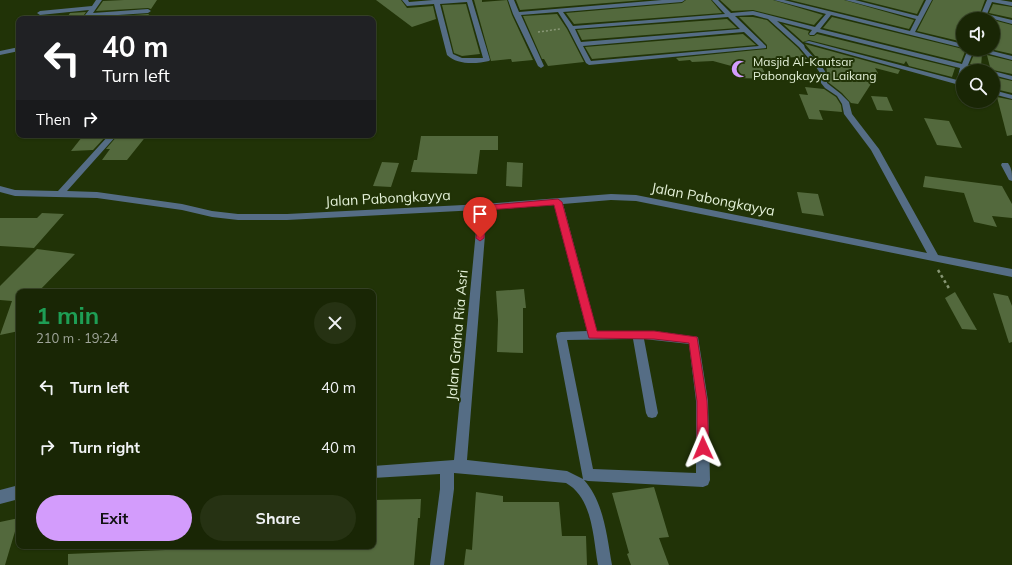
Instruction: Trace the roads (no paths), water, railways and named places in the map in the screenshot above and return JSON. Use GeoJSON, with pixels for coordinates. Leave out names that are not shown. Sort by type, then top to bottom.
{"type":"FeatureCollection","features":[{"type":"Feature","properties":{"kind":"street"},"geometry":{"type":"LineString","coordinates":[[88,16],[99,0]]}},
{"type":"Feature","properties":{"kind":"street"},"geometry":{"type":"LineString","coordinates":[[405,2],[436,1],[469,0],[487,60],[458,59],[450,55],[436,1]]}},
{"type":"Feature","properties":{"kind":"street"},"geometry":{"type":"LineString","coordinates":[[511,0],[525,34],[541,66]]}},
{"type":"Feature","properties":{"kind":"street"},"geometry":{"type":"LineString","coordinates":[[516,14],[682,0]]}},
{"type":"Feature","properties":{"kind":"street"},"geometry":{"type":"LineString","coordinates":[[560,11],[571,28],[587,61],[592,63],[764,47],[715,0]]}},
{"type":"Feature","properties":{"kind":"street"},"geometry":{"type":"LineString","coordinates":[[777,0],[796,2],[956,44]]}},
{"type":"Feature","properties":{"kind":"street"},"geometry":{"type":"LineString","coordinates":[[848,0],[920,18]]}},
{"type":"Feature","properties":{"kind":"street"},"geometry":{"type":"LineString","coordinates":[[873,6],[877,0]]}},
{"type":"Feature","properties":{"kind":"street"},"geometry":{"type":"LineString","coordinates":[[912,33],[929,0]]}},
{"type":"Feature","properties":{"kind":"street"},"geometry":{"type":"LineString","coordinates":[[985,12],[991,0],[1012,4]]}},
{"type":"Feature","properties":{"kind":"street"},"geometry":{"type":"LineString","coordinates":[[40,13],[92,8]]}},
{"type":"Feature","properties":{"kind":"street"},"geometry":{"type":"LineString","coordinates":[[97,16],[148,11]]}},
{"type":"Feature","properties":{"kind":"street"},"geometry":{"type":"LineString","coordinates":[[830,12],[815,29],[802,48],[819,66],[823,73],[824,83],[843,100],[846,104],[848,114],[875,149],[933,258]]}},
{"type":"Feature","properties":{"kind":"street"},"geometry":{"type":"LineString","coordinates":[[571,28],[747,13],[769,17],[910,54],[956,64]]}},
{"type":"Feature","properties":{"kind":"street"},"geometry":{"type":"LineString","coordinates":[[769,17],[804,44],[956,83]]}},
{"type":"Feature","properties":{"kind":"street"},"geometry":{"type":"LineString","coordinates":[[1000,20],[1012,22]]}},
{"type":"Feature","properties":{"kind":"street"},"geometry":{"type":"LineString","coordinates":[[579,44],[745,30]]}},
{"type":"Feature","properties":{"kind":"street"},"geometry":{"type":"LineString","coordinates":[[0,53],[16,50]]}},
{"type":"Feature","properties":{"kind":"street"},"geometry":{"type":"LineString","coordinates":[[1000,55],[1012,58]]}},
{"type":"Feature","properties":{"kind":"street"},"geometry":{"type":"LineString","coordinates":[[1000,75],[1012,78]]}},
{"type":"Feature","properties":{"kind":"street"},"geometry":{"type":"LineString","coordinates":[[1000,94],[1010,97]]}},
{"type":"Feature","properties":{"kind":"street"},"geometry":{"type":"LineString","coordinates":[[61,194],[110,138]]}},
{"type":"Feature","properties":{"kind":"street"},"geometry":{"type":"LineString","coordinates":[[1005,165],[1012,178]]}},
{"type":"Feature","properties":{"kind":"street","name":"Jalan Pabongkayya"},"geometry":{"type":"LineString","coordinates":[[1,190],[15,193],[105,196],[238,217],[287,217],[483,207],[611,197],[636,198],[1012,273]]}},
{"type":"Feature","properties":{"kind":"street"},"geometry":{"type":"LineString","coordinates":[[558,202],[593,335]]}},
{"type":"Feature","properties":{"kind":"street","name":"Jalan Graha Ria Asri"},"geometry":{"type":"LineString","coordinates":[[437,565],[447,489],[454,466],[483,207]]}},
{"type":"Feature","properties":{"kind":"street"},"geometry":{"type":"LineString","coordinates":[[593,335],[654,335],[694,340],[702,401],[703,480],[588,475],[561,336],[593,335]]}},
{"type":"Feature","properties":{"kind":"street"},"geometry":{"type":"LineString","coordinates":[[638,335],[652,413]]}},
{"type":"Feature","properties":{"kind":"street"},"geometry":{"type":"LineString","coordinates":[[376,472],[454,466],[567,477],[578,484],[586,492],[592,502],[605,565]]}},
{"type":"Feature","properties":{"kind":"street"},"geometry":{"type":"LineString","coordinates":[[0,497],[16,493]]}},
{"type":"Feature","properties":{"kind":"place","name":"Masjid Al-Kautsar Pabongkayya Laikang"},"geometry":{"type":"Point","coordinates":[740,69]}}]}
